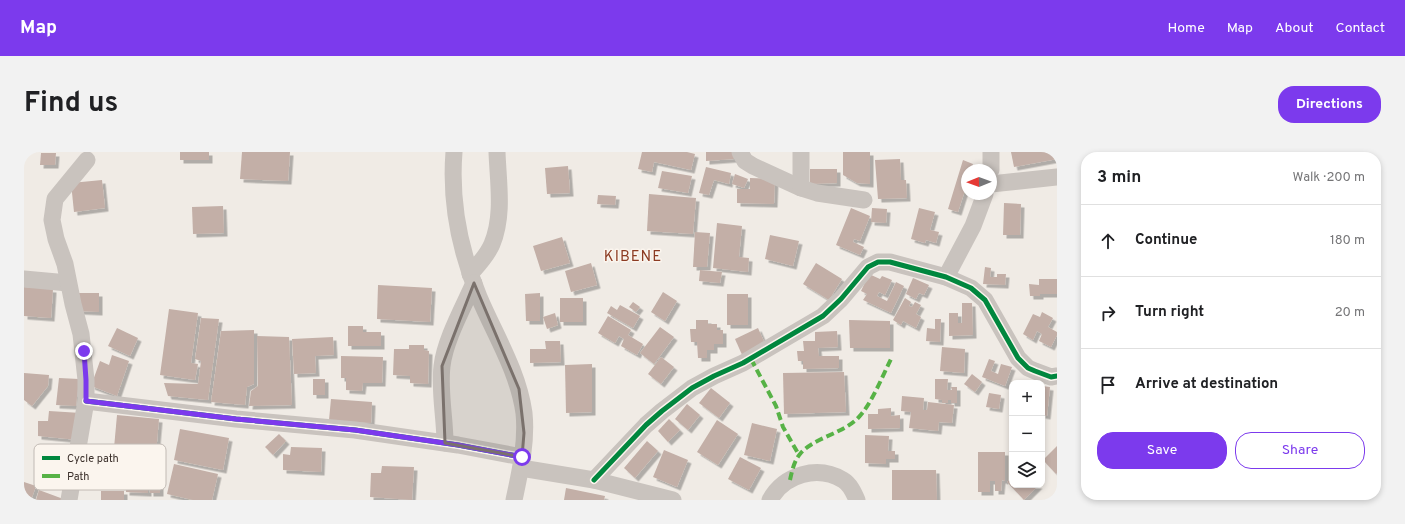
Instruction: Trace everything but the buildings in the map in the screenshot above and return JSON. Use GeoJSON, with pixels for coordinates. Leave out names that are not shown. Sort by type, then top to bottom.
{"type":"FeatureCollection","features":[{"type":"Feature","properties":{"kind":"street"},"geometry":{"type":"LineString","coordinates":[[454,152],[452,175],[459,235],[472,279],[511,366],[519,390],[524,414],[524,434],[521,463],[514,500]]}},
{"type":"Feature","properties":{"kind":"street"},"geometry":{"type":"LineString","coordinates":[[445,443],[442,366],[472,279],[492,244],[496,229],[499,211],[496,152]]}},
{"type":"Feature","properties":{"kind":"street"},"geometry":{"type":"LineString","coordinates":[[740,152],[745,161],[752,166],[801,188],[817,193],[864,200]]}},
{"type":"Feature","properties":{"kind":"street"},"geometry":{"type":"LineString","coordinates":[[801,152],[801,188]]}},
{"type":"Feature","properties":{"kind":"street"},"geometry":{"type":"LineString","coordinates":[[991,152],[991,164]]}},
{"type":"Feature","properties":{"kind":"street"},"geometry":{"type":"LineString","coordinates":[[79,444],[86,401],[84,351],[68,284],[65,264],[56,239],[52,220],[55,199],[87,160]]}},
{"type":"Feature","properties":{"kind":"street"},"geometry":{"type":"LineString","coordinates":[[997,183],[1057,177]]}},
{"type":"Feature","properties":{"kind":"street"},"geometry":{"type":"LineString","coordinates":[[946,277],[973,226],[983,200]]}},
{"type":"Feature","properties":{"kind":"street"},"geometry":{"type":"LineString","coordinates":[[594,480],[646,425],[662,411],[692,388],[743,363],[823,316],[841,299],[868,267],[878,262],[890,262],[946,277],[970,288],[985,300],[1018,358],[1028,368],[1051,377],[1057,376]]}},
{"type":"Feature","properties":{"kind":"street"},"geometry":{"type":"LineString","coordinates":[[24,279],[68,284]]}},
{"type":"Feature","properties":{"kind":"street"},"geometry":{"type":"LineString","coordinates":[[86,401],[236,419],[355,430],[445,443],[673,500]]}},
{"type":"Feature","properties":{"kind":"street"},"geometry":{"type":"LineString","coordinates":[[770,500],[783,484],[811,473],[828,473],[844,480],[852,490],[857,500]]}},
{"type":"Feature","properties":{"kind":"street"},"geometry":{"type":"LineString","coordinates":[[69,500],[71,490]]}},
{"type":"Feature","properties":{"kind":"highlighted area"},"geometry":{"type":"Polygon","coordinates":[[[474,283],[519,389],[524,433],[522,457],[445,443],[442,366],[474,283]]]}},
{"type":"Feature","properties":{"kind":"marked path"},"geometry":{"type":"LineString","coordinates":[[751,359],[776,406],[783,427],[799,455]]}},
{"type":"Feature","properties":{"kind":"marked path"},"geometry":{"type":"LineString","coordinates":[[790,480],[796,460],[800,454],[812,444],[844,428],[858,418],[876,390],[891,359]]}},
{"type":"Feature","properties":{"kind":"cycle path"},"geometry":{"type":"LineString","coordinates":[[594,480],[646,425],[662,411],[692,388],[743,363],[823,316],[841,299],[868,267],[878,262],[890,262],[946,277],[971,288],[985,300],[1018,358],[1028,368],[1051,377],[1057,376]]}},
{"type":"Feature","properties":{"kind":"cycle path"},"geometry":{"type":"LineString","coordinates":[[86,401],[236,419],[355,430],[458,445],[522,457]]}},
{"type":"Feature","properties":{"kind":"district","name":"KIBENE"},"geometry":{"type":"Point","coordinates":[633,256]}},
{"type":"Feature","properties":{"kind":"route"},"geometry":{"type":"LineString","coordinates":[[84,351],[86,401],[236,419],[355,430],[458,445],[522,457]]}}]}
